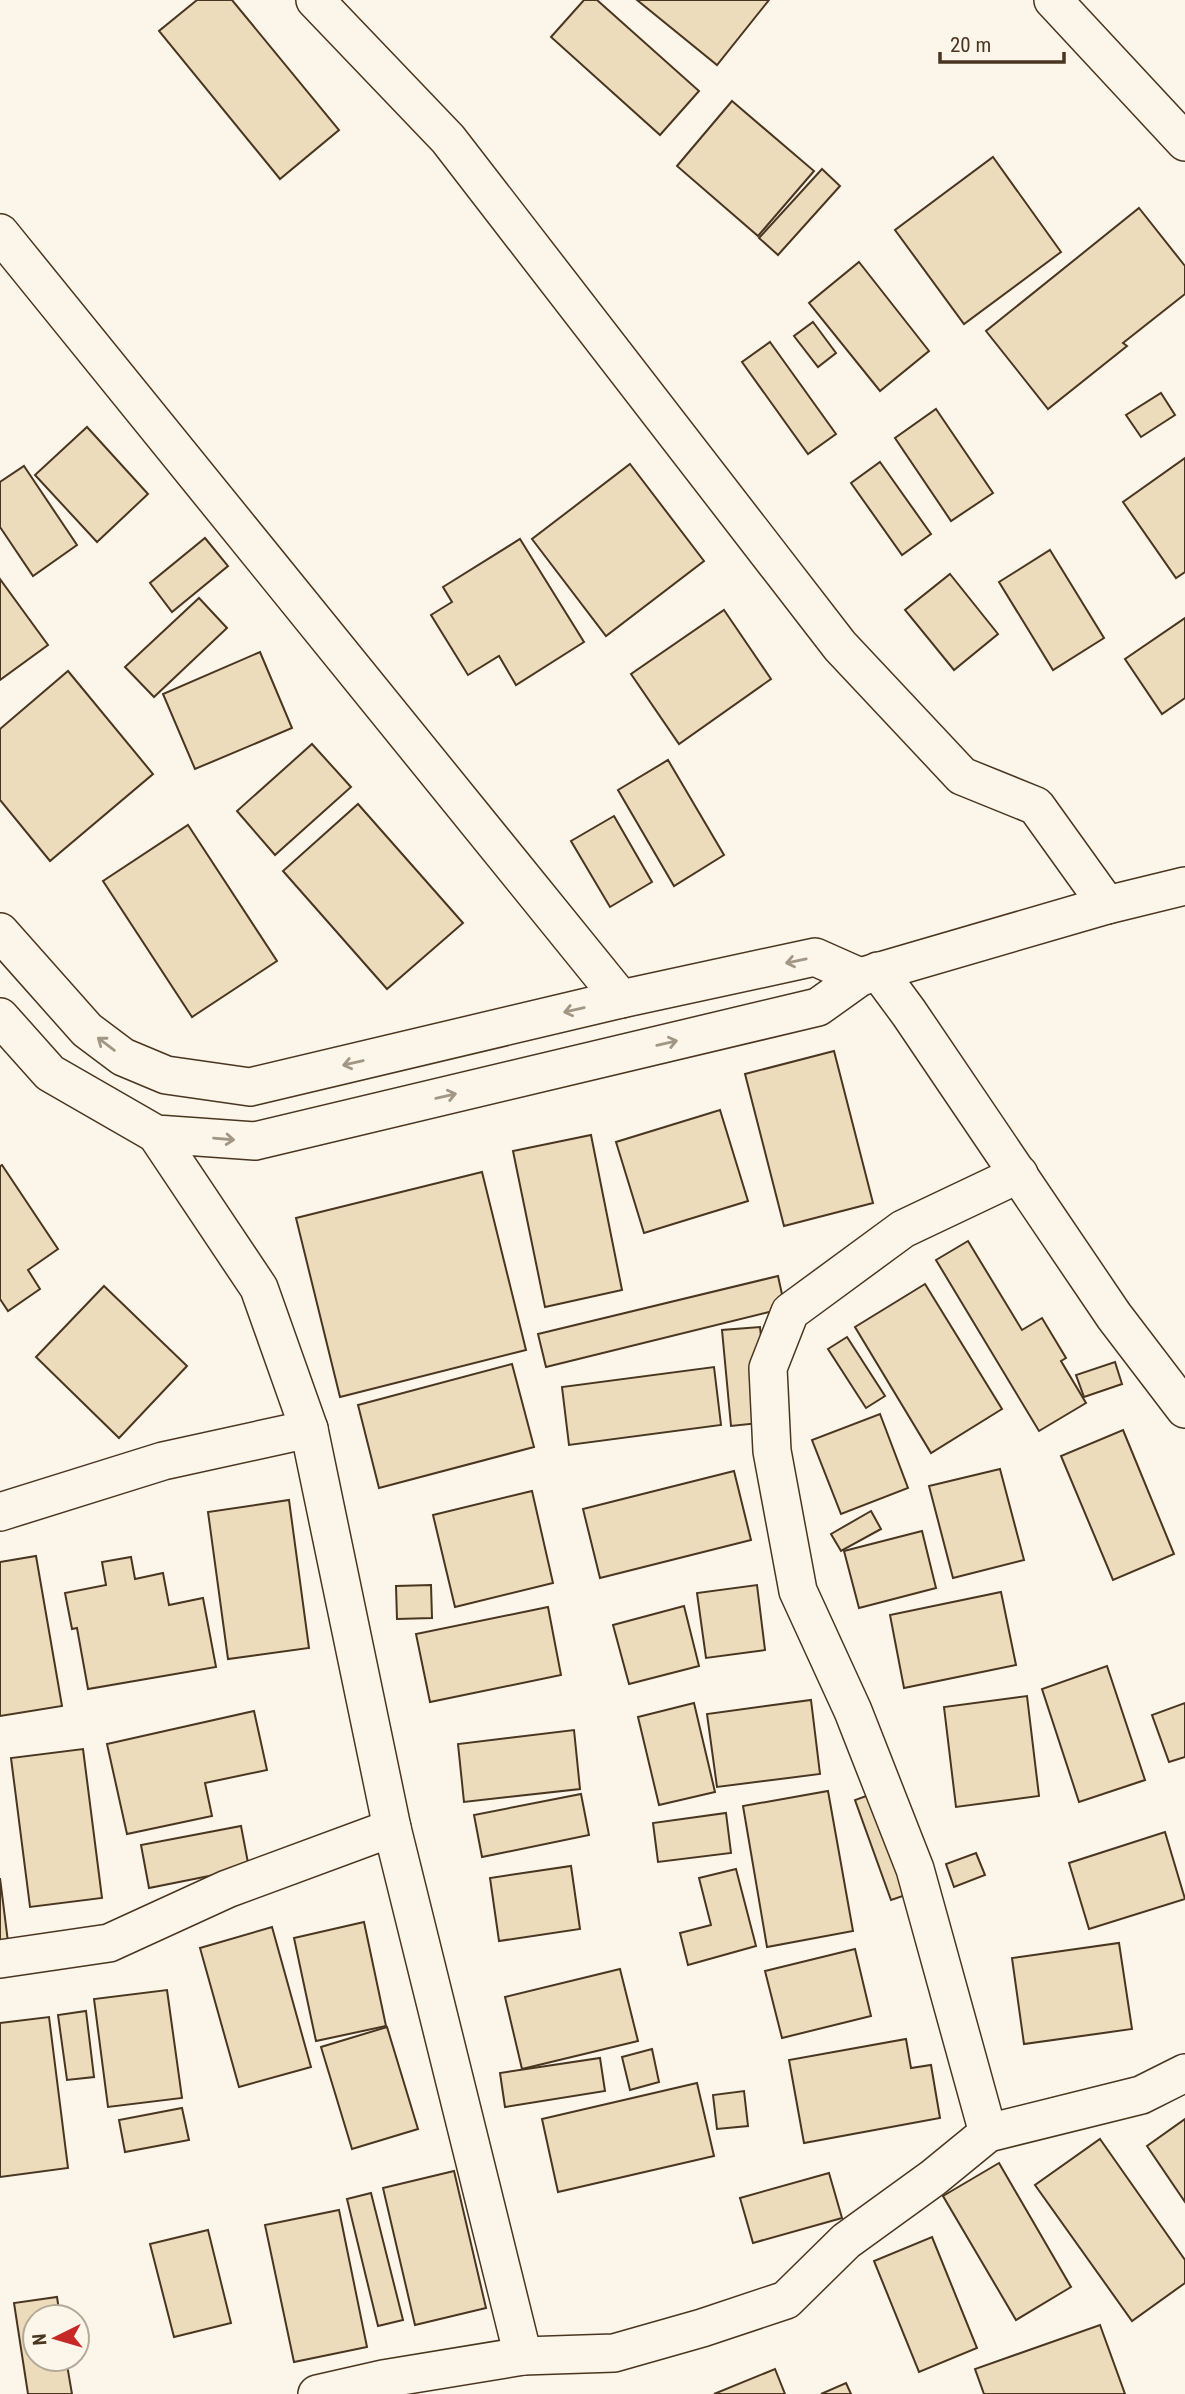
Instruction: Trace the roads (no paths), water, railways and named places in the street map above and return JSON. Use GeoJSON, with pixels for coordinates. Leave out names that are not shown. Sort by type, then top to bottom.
{"type":"FeatureCollection","features":[{"type":"Feature","properties":{"kind":"street"},"geometry":{"type":"LineString","coordinates":[[315,0],[448,139],[840,646],[962,776],[1036,806],[1107,905]]}},
{"type":"Feature","properties":{"kind":"street"},"geometry":{"type":"LineString","coordinates":[[1053,0],[1185,142]]}},
{"type":"Feature","properties":{"kind":"street"},"geometry":{"type":"LineString","coordinates":[[0,233],[621,999]]}},
{"type":"Feature","properties":{"kind":"street"},"geometry":{"type":"LineString","coordinates":[[0,1017],[50,1073],[156,1133],[255,1141],[818,1007],[869,974],[1107,905],[1185,886]]}},
{"type":"Feature","properties":{"kind":"street"},"geometry":{"type":"LineString","coordinates":[[0,932],[88,1030],[123,1057],[166,1075],[250,1087],[621,999],[815,957],[869,974],[909,1013],[1114,1316],[1185,1409]]}},
{"type":"Feature","properties":{"kind":"street"},"geometry":{"type":"LineString","coordinates":[[156,1133],[259,1288],[309,1429],[392,1828],[523,2356]]}},
{"type":"Feature","properties":{"kind":"street"},"geometry":{"type":"LineString","coordinates":[[988,2133],[915,1869],[853,1711],[799,1591],[772,1451],[768,1368],[790,1312],[904,1228],[1019,1174]]}},
{"type":"Feature","properties":{"kind":"street"},"geometry":{"type":"LineString","coordinates":[[0,1512],[163,1461],[309,1429]]}},
{"type":"Feature","properties":{"kind":"street"},"geometry":{"type":"LineString","coordinates":[[0,1959],[109,1943],[227,1889],[392,1828]]}},
{"type":"Feature","properties":{"kind":"street"},"geometry":{"type":"LineString","coordinates":[[317,2394],[381,2386],[523,2356],[614,2353],[786,2300],[846,2241],[933,2178],[988,2133],[1141,2095],[1185,2073]]}}]}
